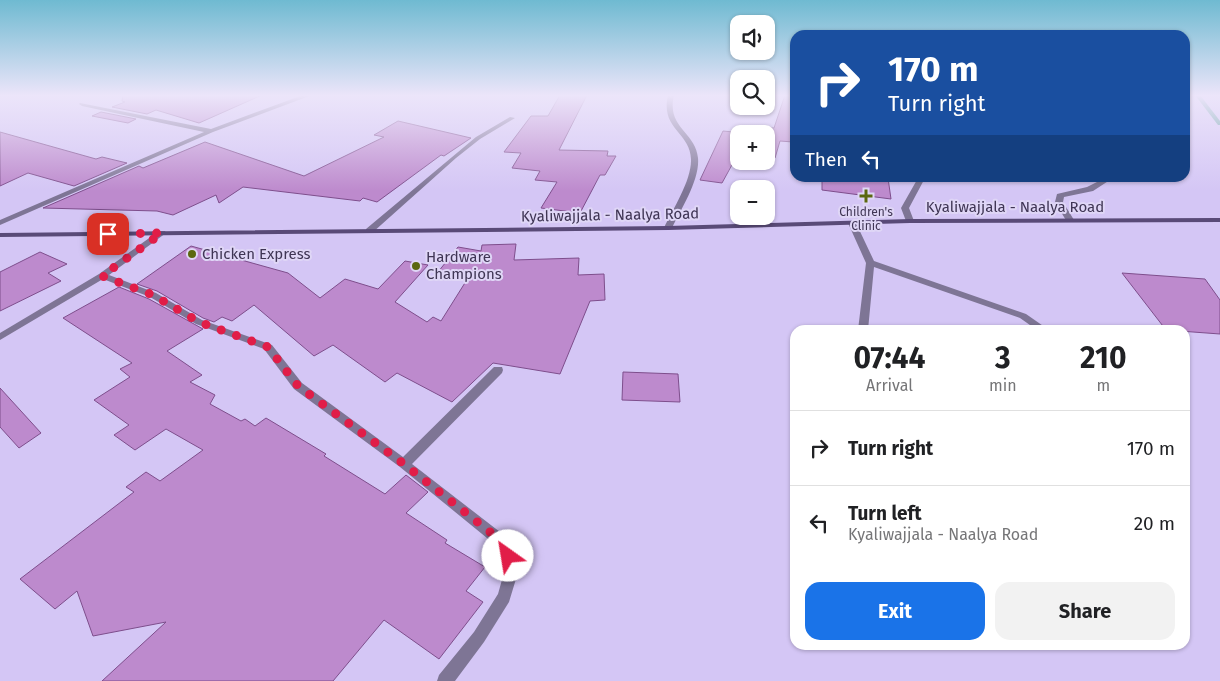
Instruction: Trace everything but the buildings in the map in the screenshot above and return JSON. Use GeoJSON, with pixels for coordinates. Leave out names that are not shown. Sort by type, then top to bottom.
{"type":"FeatureCollection","features":[{"type":"Feature","properties":{"kind":"main road","name":"Kyaliwajjala - Naalya Road"},"geometry":{"type":"LineString","coordinates":[[0,235],[668,228],[910,221],[1220,220]]}},
{"type":"Feature","properties":{"kind":"street"},"geometry":{"type":"LineString","coordinates":[[191,127],[211,131]]}},
{"type":"Feature","properties":{"kind":"street"},"geometry":{"type":"LineString","coordinates":[[0,223],[223,127]]}},
{"type":"Feature","properties":{"kind":"street"},"geometry":{"type":"LineString","coordinates":[[369,232],[454,157],[478,138],[497,127]]}},
{"type":"Feature","properties":{"kind":"street"},"geometry":{"type":"LineString","coordinates":[[668,228],[693,171],[695,158],[687,140],[678,127]]}},
{"type":"Feature","properties":{"kind":"street"},"geometry":{"type":"LineString","coordinates":[[910,221],[905,208],[919,182]]}},
{"type":"Feature","properties":{"kind":"street"},"geometry":{"type":"LineString","coordinates":[[1070,220],[1059,202],[1060,196],[1090,188],[1101,182]]}},
{"type":"Feature","properties":{"kind":"street"},"geometry":{"type":"LineString","coordinates":[[852,223],[870,263],[864,325]]}},
{"type":"Feature","properties":{"kind":"street"},"geometry":{"type":"LineString","coordinates":[[0,337],[102,276],[162,233]]}},
{"type":"Feature","properties":{"kind":"street"},"geometry":{"type":"LineString","coordinates":[[870,263],[1023,316],[1036,325]]}},
{"type":"Feature","properties":{"kind":"street"},"geometry":{"type":"LineString","coordinates":[[102,276],[153,295],[199,322],[268,347],[298,386],[404,464],[504,543],[512,569],[504,597],[479,637],[445,681]]}},
{"type":"Feature","properties":{"kind":"street"},"geometry":{"type":"LineString","coordinates":[[404,464],[498,370]]}},
{"type":"Feature","properties":{"kind":"place","name":"Children's Clinic"},"geometry":{"type":"Point","coordinates":[866,196]}},
{"type":"Feature","properties":{"kind":"place","name":"Chicken Express"},"geometry":{"type":"Point","coordinates":[192,254]}},
{"type":"Feature","properties":{"kind":"place","name":"Hardware Champions"},"geometry":{"type":"Point","coordinates":[416,266]}},
{"type":"Feature","properties":{"kind":"route"},"geometry":{"type":"LineString","coordinates":[[108,234],[162,233],[102,276],[153,295],[199,322],[268,347],[298,386],[404,464],[504,543],[508,556]]}}]}
